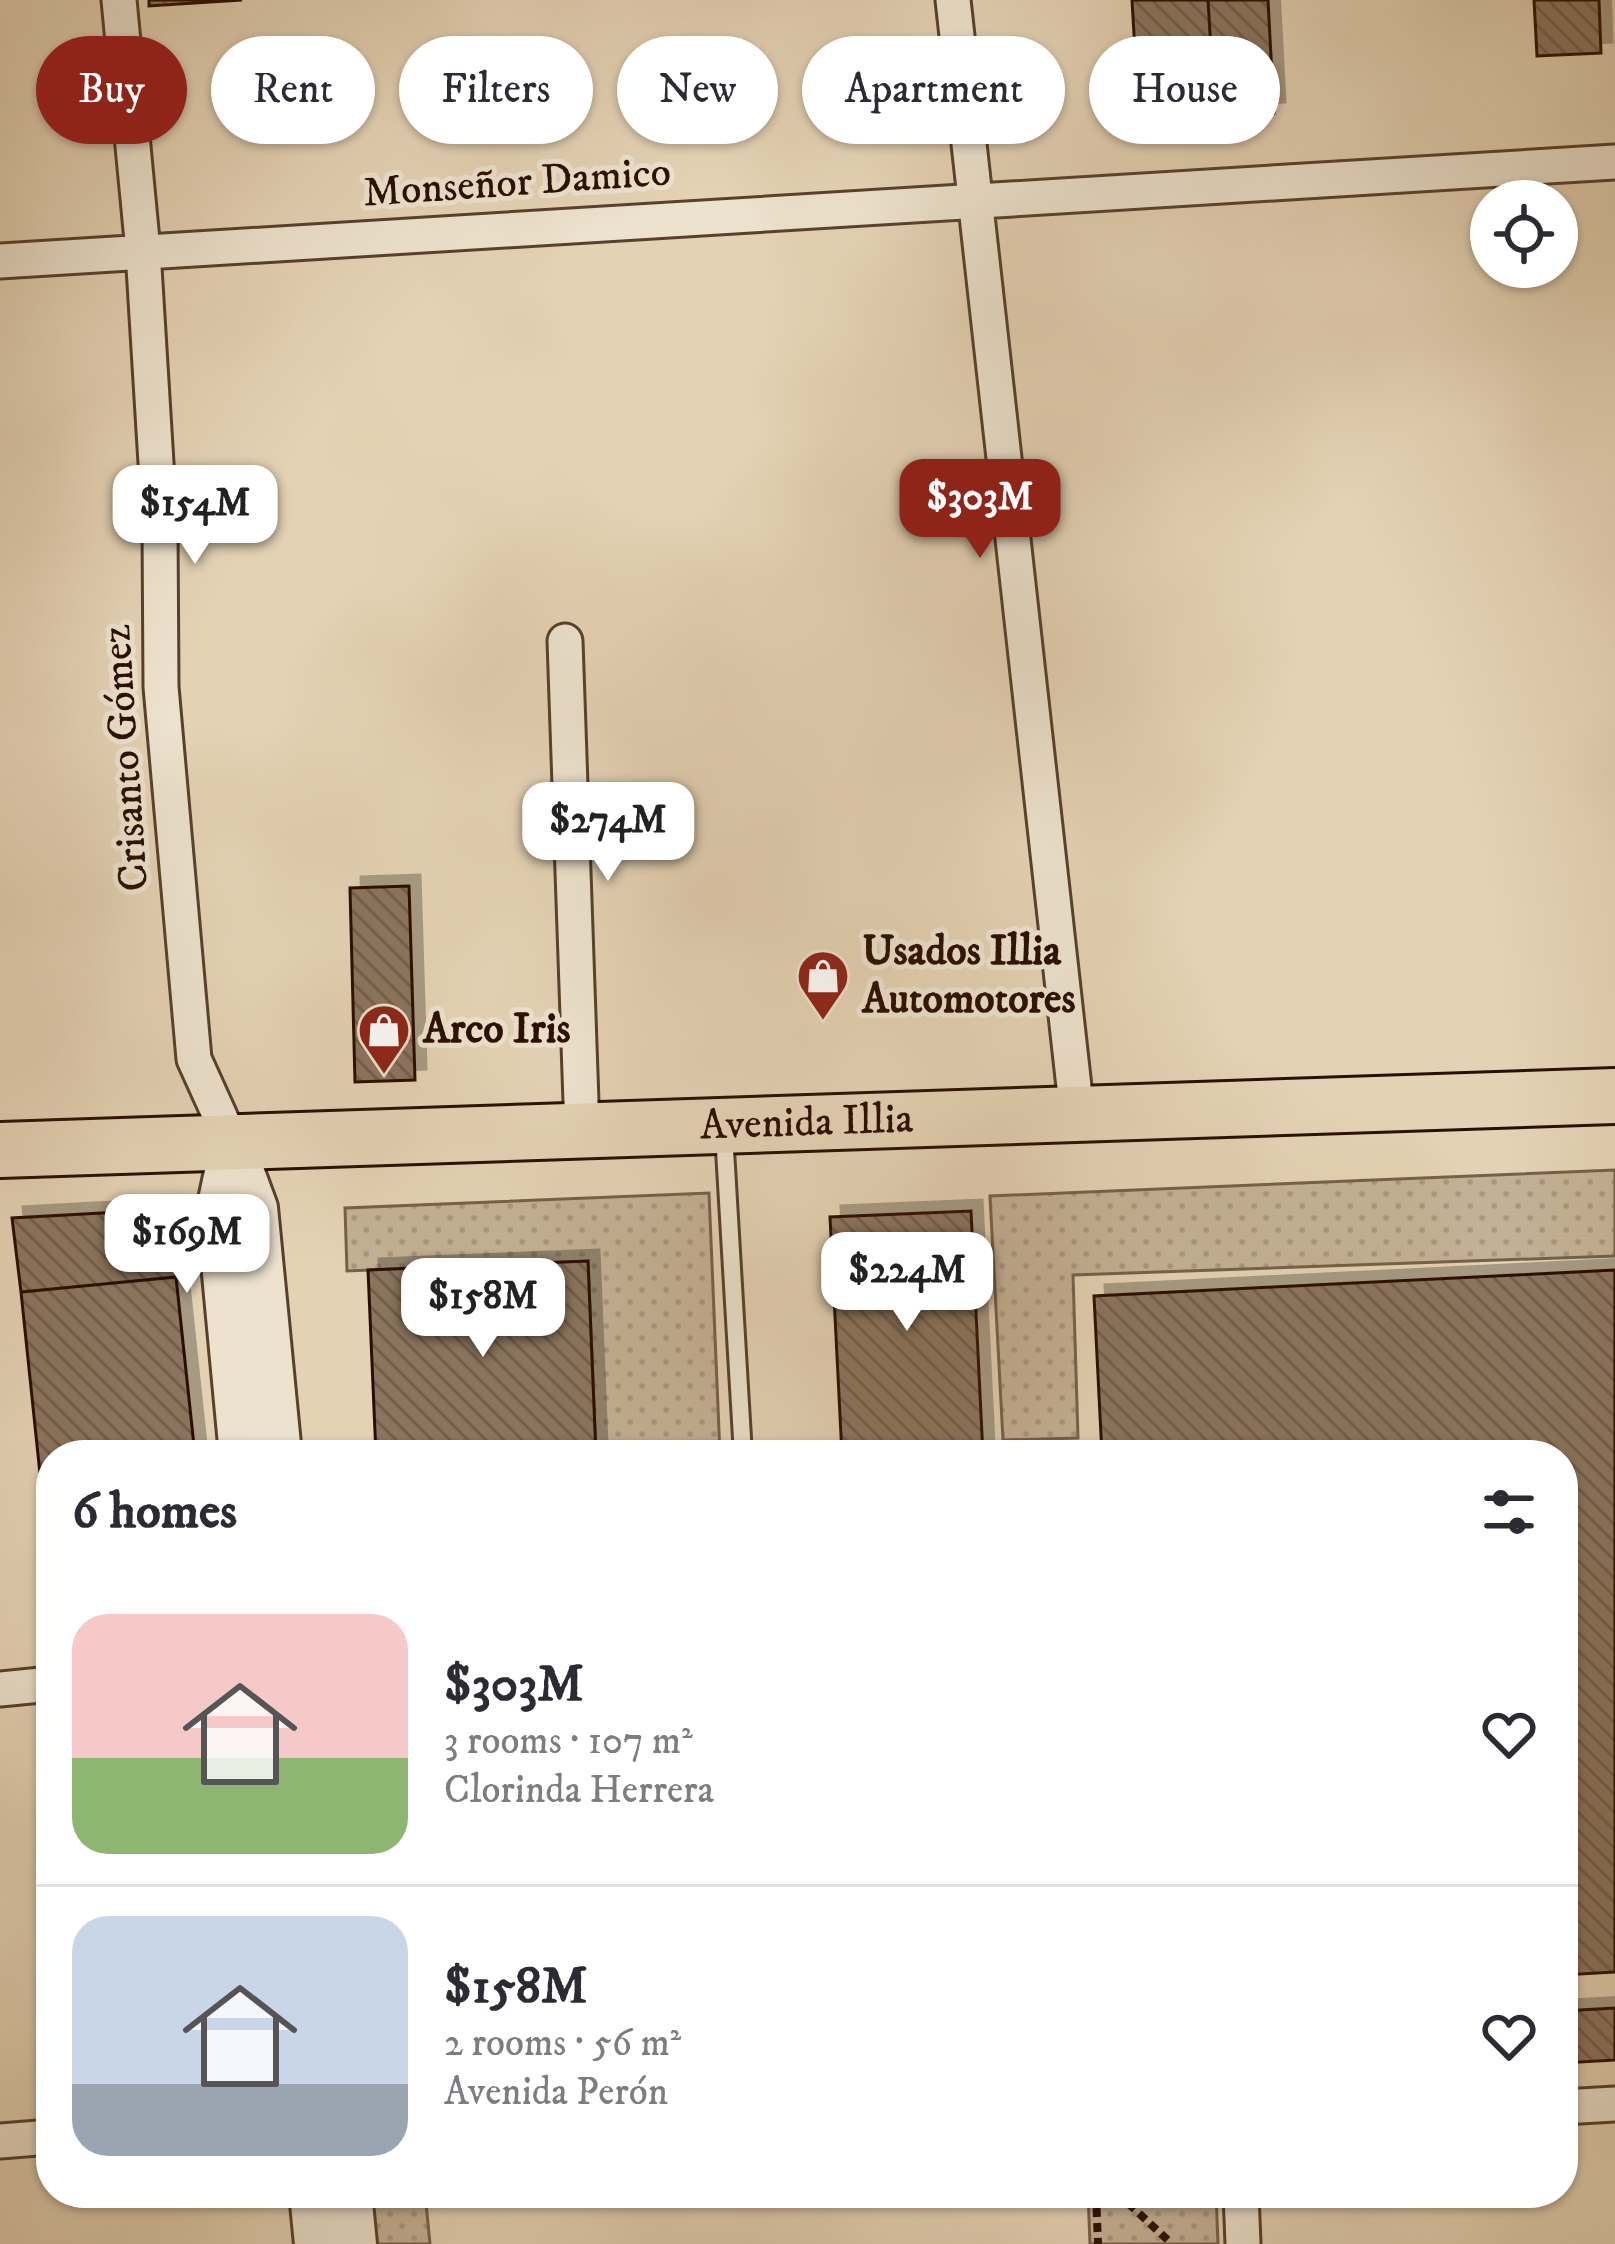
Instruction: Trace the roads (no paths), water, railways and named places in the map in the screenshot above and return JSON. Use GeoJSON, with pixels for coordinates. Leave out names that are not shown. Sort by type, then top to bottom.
{"type":"FeatureCollection","features":[{"type":"Feature","properties":{"kind":"main road","name":"Avenida Illia"},"geometry":{"type":"LineString","coordinates":[[0,1150],[1615,1096]]}},
{"type":"Feature","properties":{"kind":"street","name":"Crisanto Gómez"},"geometry":{"type":"LineString","coordinates":[[119,0],[143,251],[160,528],[161,687],[194,1059],[232,1143]]}},
{"type":"Feature","properties":{"kind":"street"},"geometry":{"type":"LineString","coordinates":[[953,0],[1077,1114]]}},
{"type":"Feature","properties":{"kind":"street","name":"Monseñor Damico"},"geometry":{"type":"LineString","coordinates":[[0,261],[1615,162]]}},
{"type":"Feature","properties":{"kind":"street"},"geometry":{"type":"LineString","coordinates":[[565,640],[582,1131]]}},
{"type":"Feature","properties":{"kind":"street"},"geometry":{"type":"LineString","coordinates":[[232,1143],[218,1210],[240,1440]]}},
{"type":"Feature","properties":{"kind":"street"},"geometry":{"type":"LineString","coordinates":[[232,1143],[256,1208],[279,1440]]}},
{"type":"Feature","properties":{"kind":"street"},"geometry":{"type":"LineString","coordinates":[[0,1688],[36,1685]]}},
{"type":"Feature","properties":{"kind":"street"},"geometry":{"type":"LineString","coordinates":[[1578,2106],[1615,2104]]}},
{"type":"Feature","properties":{"kind":"street"},"geometry":{"type":"LineString","coordinates":[[0,2141],[36,2138]]}},
{"type":"Feature","properties":{"kind":"street"},"geometry":{"type":"LineString","coordinates":[[312,2208],[316,2244]]}},
{"type":"Feature","properties":{"kind":"street"},"geometry":{"type":"LineString","coordinates":[[352,2208],[356,2244]]}},
{"type":"Feature","properties":{"kind":"street"},"geometry":{"type":"LineString","coordinates":[[1242,2208],[1243,2244]]}},
{"type":"Feature","properties":{"kind":"lane"},"geometry":{"type":"LineString","coordinates":[[723,1126],[742,1440]]}},
{"type":"Feature","properties":{"kind":"place","name":"Usados Illia Automotores"},"geometry":{"type":"Point","coordinates":[823,1022]}},
{"type":"Feature","properties":{"kind":"place","name":"Arco Iris"},"geometry":{"type":"Point","coordinates":[384,1076]}}]}
